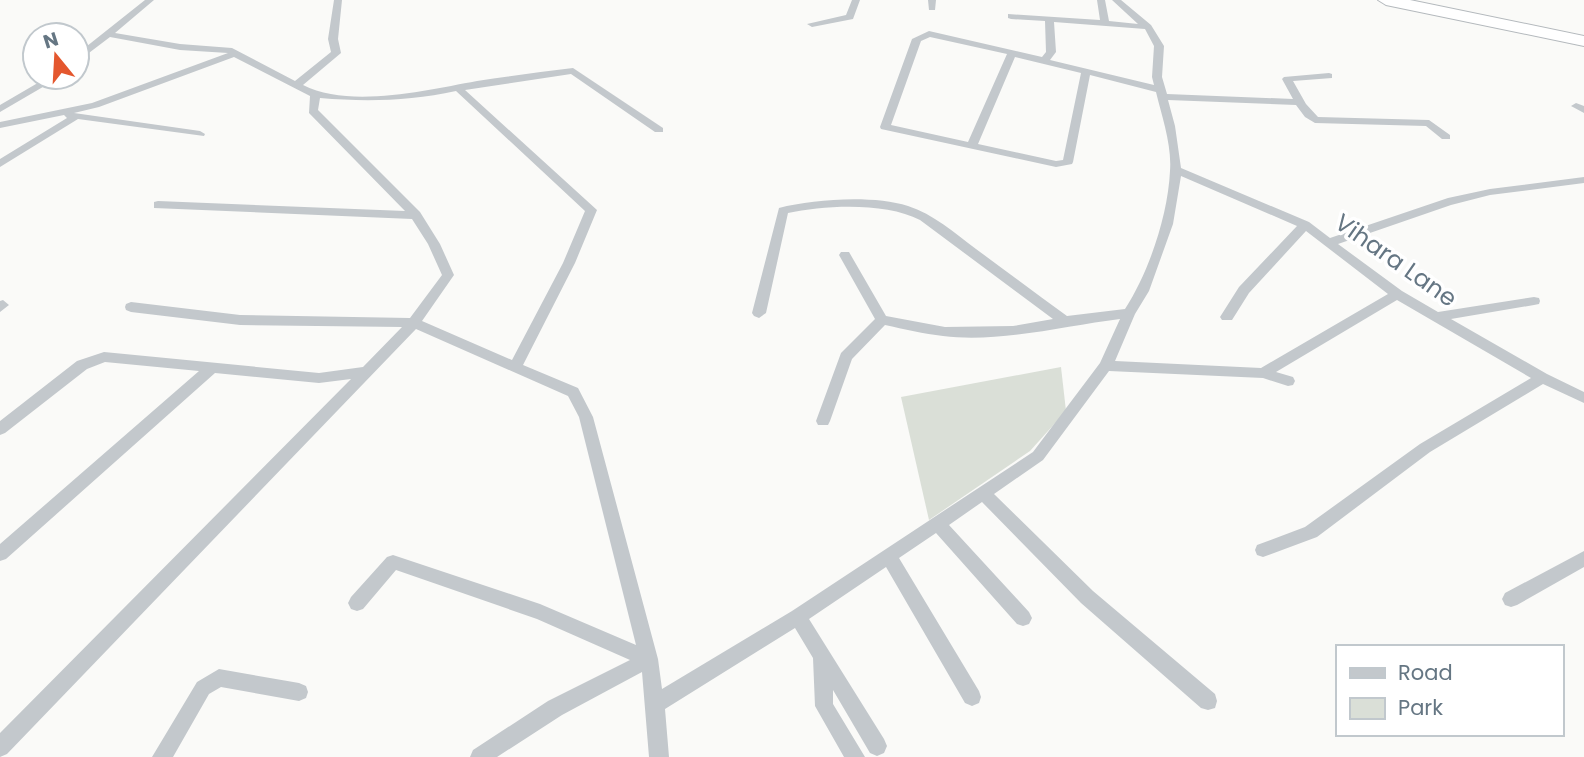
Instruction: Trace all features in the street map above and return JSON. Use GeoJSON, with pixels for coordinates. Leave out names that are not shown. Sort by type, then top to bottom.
{"type":"FeatureCollection","features":[{"type":"Feature","properties":{"kind":"highway"},"geometry":{"type":"LineString","coordinates":[[1386,0],[1584,41]]}},
{"type":"Feature","properties":{"kind":"highway"},"geometry":{"type":"LineString","coordinates":[[1428,0],[1584,30]]}},
{"type":"Feature","properties":{"kind":"street"},"geometry":{"type":"LineString","coordinates":[[91,47],[150,0]]}},
{"type":"Feature","properties":{"kind":"street"},"geometry":{"type":"LineString","coordinates":[[295,86],[336,53],[333,39],[338,0]]}},
{"type":"Feature","properties":{"kind":"street"},"geometry":{"type":"LineString","coordinates":[[812,24],[850,17],[856,0]]}},
{"type":"Feature","properties":{"kind":"street"},"geometry":{"type":"LineString","coordinates":[[1101,0],[1105,23]]}},
{"type":"Feature","properties":{"kind":"street"},"geometry":{"type":"LineString","coordinates":[[655,704],[798,617],[1038,456],[1106,365],[1129,313],[1143,291],[1167,224],[1176,170],[1157,77],[1158,46],[1148,27],[1116,0]]}},
{"type":"Feature","properties":{"kind":"street"},"geometry":{"type":"LineString","coordinates":[[1011,16],[1148,27]]}},
{"type":"Feature","properties":{"kind":"street"},"geometry":{"type":"LineString","coordinates":[[1044,61],[1051,52],[1049,18]]}},
{"type":"Feature","properties":{"kind":"street"},"geometry":{"type":"LineString","coordinates":[[107,34],[180,47],[229,50],[315,94],[392,99],[573,71],[659,130]]}},
{"type":"Feature","properties":{"kind":"street"},"geometry":{"type":"LineString","coordinates":[[1086,71],[1068,162],[1056,164],[885,127],[917,39],[929,34],[1086,71],[1162,94],[1297,102]]}},
{"type":"Feature","properties":{"kind":"street"},"geometry":{"type":"LineString","coordinates":[[972,146],[1012,53]]}},
{"type":"Feature","properties":{"kind":"street"},"geometry":{"type":"LineString","coordinates":[[0,125],[96,105],[235,54]]}},
{"type":"Feature","properties":{"kind":"street"},"geometry":{"type":"LineString","coordinates":[[1329,76],[1287,79],[1295,91],[1297,102],[1315,120],[1429,124],[1446,137]]}},
{"type":"Feature","properties":{"kind":"street"},"geometry":{"type":"LineString","coordinates":[[458,88],[591,210],[569,263],[515,367]]}},
{"type":"Feature","properties":{"kind":"street"},"geometry":{"type":"LineString","coordinates":[[0,109],[31,91]]}},
{"type":"Feature","properties":{"kind":"street"},"geometry":{"type":"LineString","coordinates":[[0,747],[414,323],[448,275],[434,244],[416,215],[313,111],[315,94]]}},
{"type":"Feature","properties":{"kind":"street"},"geometry":{"type":"LineString","coordinates":[[61,113],[200,134]]}},
{"type":"Feature","properties":{"kind":"street"},"geometry":{"type":"LineString","coordinates":[[0,164],[77,116]]}},
{"type":"Feature","properties":{"kind":"street","name":"Vihara Lane"},"geometry":{"type":"LineString","coordinates":[[1176,170],[1306,225],[1397,294],[1542,378],[1584,398]]}},
{"type":"Feature","properties":{"kind":"street"},"geometry":{"type":"LineString","coordinates":[[1330,242],[1448,202],[1490,192],[1584,180]]}},
{"type":"Feature","properties":{"kind":"street"},"geometry":{"type":"LineString","coordinates":[[158,205],[416,215]]}},
{"type":"Feature","properties":{"kind":"street"},"geometry":{"type":"LineString","coordinates":[[759,313],[783,211],[802,205],[899,207],[936,225],[1065,321]]}},
{"type":"Feature","properties":{"kind":"street"},"geometry":{"type":"LineString","coordinates":[[1227,317],[1244,290],[1306,225]]}},
{"type":"Feature","properties":{"kind":"street"},"geometry":{"type":"LineString","coordinates":[[845,255],[881,320]]}},
{"type":"Feature","properties":{"kind":"street"},"geometry":{"type":"LineString","coordinates":[[1263,373],[1397,294]]}},
{"type":"Feature","properties":{"kind":"street"},"geometry":{"type":"LineString","coordinates":[[1435,317],[1534,301]]}},
{"type":"Feature","properties":{"kind":"street"},"geometry":{"type":"LineString","coordinates":[[131,307],[240,320],[414,323],[573,392],[586,417],[649,659],[659,757]]}},
{"type":"Feature","properties":{"kind":"street"},"geometry":{"type":"LineString","coordinates":[[881,320],[945,332],[1013,331],[1094,315],[1129,313]]}},
{"type":"Feature","properties":{"kind":"street"},"geometry":{"type":"LineString","coordinates":[[824,421],[846,357],[881,320]]}},
{"type":"Feature","properties":{"kind":"street"},"geometry":{"type":"LineString","coordinates":[[0,429],[82,365],[104,357],[319,377],[368,371]]}},
{"type":"Feature","properties":{"kind":"street"},"geometry":{"type":"LineString","coordinates":[[1106,365],[1263,373],[1288,382]]}},
{"type":"Feature","properties":{"kind":"street"},"geometry":{"type":"LineString","coordinates":[[0,554],[212,367]]}},
{"type":"Feature","properties":{"kind":"street"},"geometry":{"type":"LineString","coordinates":[[1264,550],[1311,531],[1425,448],[1542,378]]}},
{"type":"Feature","properties":{"kind":"street"},"geometry":{"type":"LineString","coordinates":[[982,492],[1087,597],[1208,701]]}},
{"type":"Feature","properties":{"kind":"street"},"geometry":{"type":"LineString","coordinates":[[937,523],[1023,618]]}},
{"type":"Feature","properties":{"kind":"street"},"geometry":{"type":"LineString","coordinates":[[889,557],[972,697]]}},
{"type":"Feature","properties":{"kind":"street"},"geometry":{"type":"LineString","coordinates":[[1511,599],[1584,558]]}},
{"type":"Feature","properties":{"kind":"street"},"geometry":{"type":"LineString","coordinates":[[357,603],[393,562],[540,612],[649,659]]}},
{"type":"Feature","properties":{"kind":"street"},"geometry":{"type":"LineString","coordinates":[[798,617],[877,746]]}},
{"type":"Feature","properties":{"kind":"street"},"geometry":{"type":"LineString","coordinates":[[822,657],[824,706],[855,757]]}},
{"type":"Feature","properties":{"kind":"street"},"geometry":{"type":"LineString","coordinates":[[480,757],[555,708],[649,659]]}},
{"type":"Feature","properties":{"kind":"street"},"geometry":{"type":"LineString","coordinates":[[162,757],[203,688],[219,678],[299,692]]}},
{"type":"Feature","properties":{"kind":"green space"},"geometry":{"type":"Polygon","coordinates":[[[1061,367],[1066,411],[1030,451],[929,520],[901,397],[1061,367]]]}}]}
